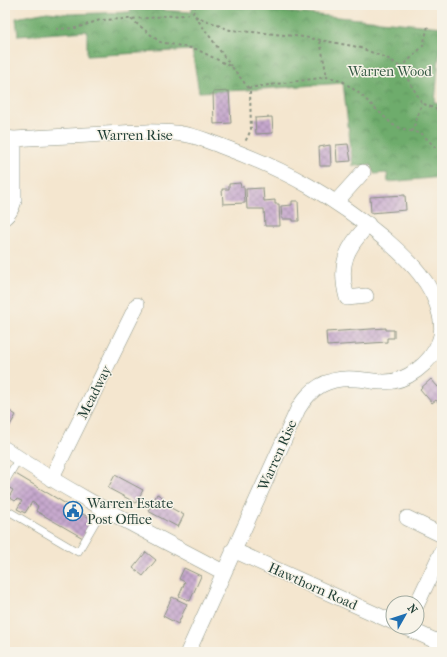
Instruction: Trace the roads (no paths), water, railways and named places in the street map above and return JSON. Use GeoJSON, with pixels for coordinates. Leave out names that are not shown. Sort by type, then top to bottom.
{"type":"FeatureCollection","features":[{"type":"Feature","properties":{"kind":"street","name":"Warren Rise"},"geometry":{"type":"LineString","coordinates":[[10,139],[143,132],[191,136],[239,153],[276,168],[308,185],[368,224],[410,261],[430,288],[437,303],[441,323],[439,347],[427,362],[418,370],[390,382],[357,379],[334,379],[312,391],[302,402],[223,572],[188,652]]}},
{"type":"Feature","properties":{"kind":"street"},"geometry":{"type":"LineString","coordinates":[[5,217],[12,208],[14,201],[10,139]]}},
{"type":"Feature","properties":{"kind":"street"},"geometry":{"type":"LineString","coordinates":[[336,202],[362,172]]}},
{"type":"Feature","properties":{"kind":"street"},"geometry":{"type":"LineString","coordinates":[[366,296],[347,298],[343,278],[346,255],[368,224]]}},
{"type":"Feature","properties":{"kind":"street","name":"Meadway"},"geometry":{"type":"LineString","coordinates":[[51,479],[137,305]]}},
{"type":"Feature","properties":{"kind":"street"},"geometry":{"type":"LineString","coordinates":[[5,449],[51,479],[103,509],[223,572]]}},
{"type":"Feature","properties":{"kind":"street"},"geometry":{"type":"LineString","coordinates":[[407,518],[442,535]]}},
{"type":"Feature","properties":{"kind":"street","name":"Hawthorn Road"},"geometry":{"type":"LineString","coordinates":[[234,550],[385,618]]}},
{"type":"Feature","properties":{"kind":"street"},"geometry":{"type":"LineString","coordinates":[[421,595],[442,551]]}},
{"type":"Feature","properties":{"kind":"street"},"geometry":{"type":"LineString","coordinates":[[423,635],[442,644]]}},
{"type":"Feature","properties":{"kind":"lane"},"geometry":{"type":"LineString","coordinates":[[5,482],[18,458]]}},
{"type":"Feature","properties":{"kind":"lane"},"geometry":{"type":"LineString","coordinates":[[5,509],[78,552],[103,509]]}},
{"type":"Feature","properties":{"kind":"place","name":"Warren Estate Post Office"},"geometry":{"type":"Point","coordinates":[73,511]}},
{"type":"Feature","properties":{"kind":"park label","name":"Warren Wood"},"geometry":{"type":"Point","coordinates":[390,71]}}]}
